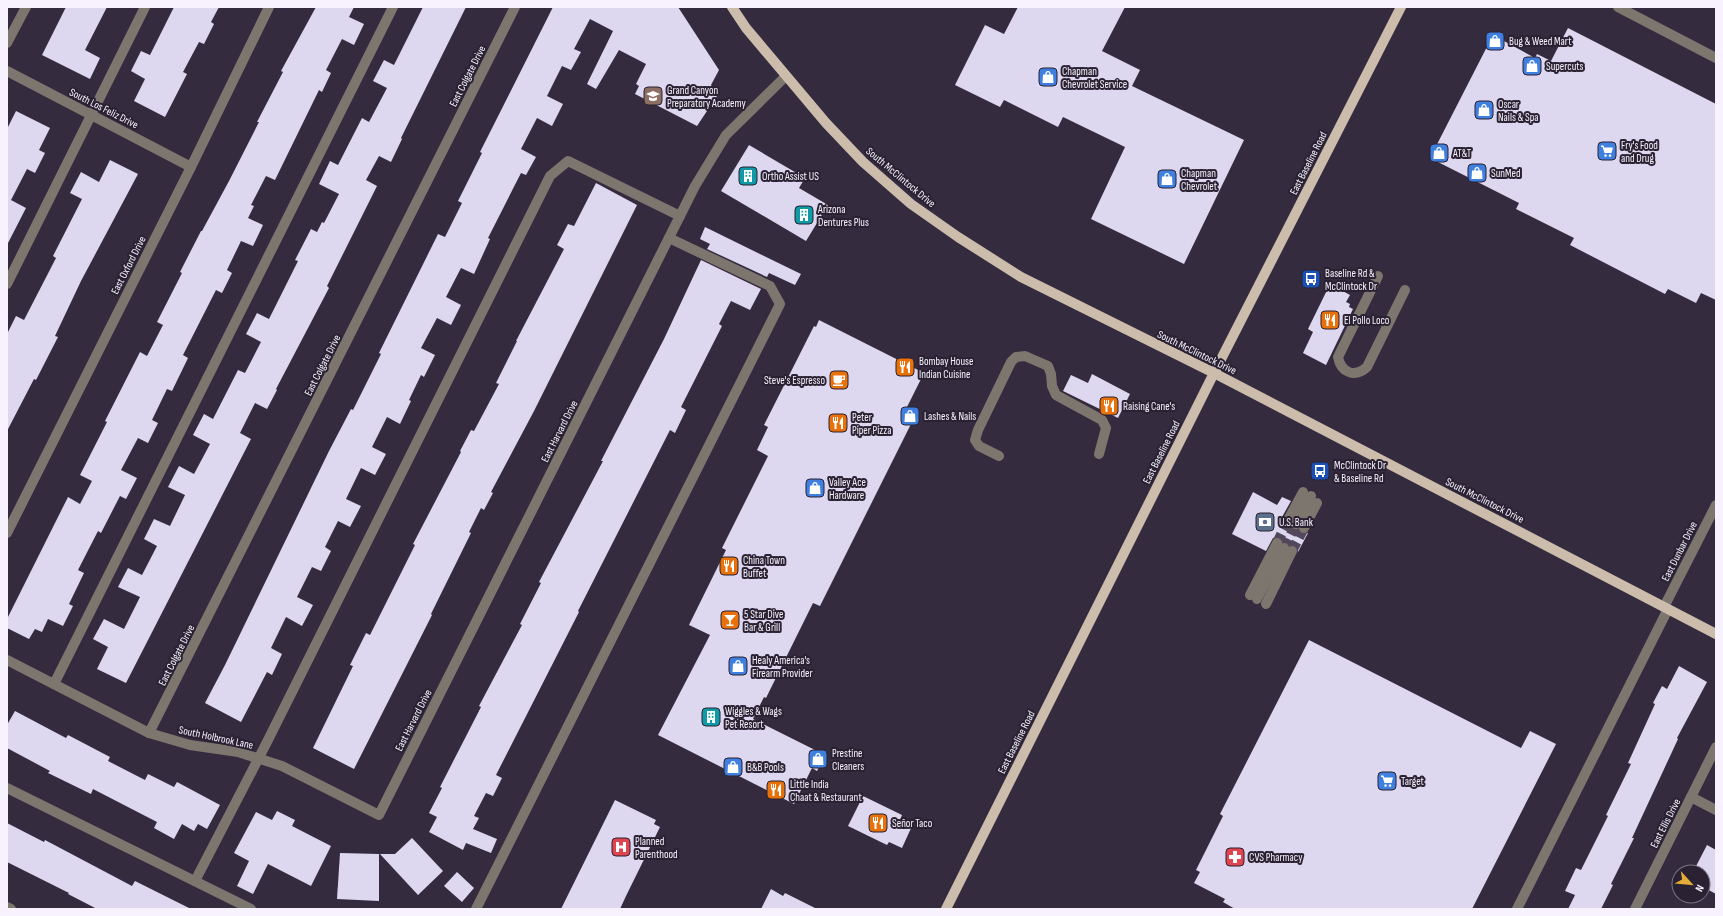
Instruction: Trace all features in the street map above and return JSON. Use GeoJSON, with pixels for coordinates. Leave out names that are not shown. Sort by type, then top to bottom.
{"type":"FeatureCollection","features":[{"type":"Feature","properties":{"kind":"main road","name":"South McClintock Drive"},"geometry":{"type":"LineString","coordinates":[[732,7],[746,28],[786,76],[826,123],[863,162],[911,204],[958,237],[1021,277],[1214,373],[1716,634]]}},
{"type":"Feature","properties":{"kind":"main road","name":"East Baseline Road"},"geometry":{"type":"LineString","coordinates":[[946,909],[1214,373],[1401,7]]}},
{"type":"Feature","properties":{"kind":"street"},"geometry":{"type":"LineString","coordinates":[[7,43],[26,7]]}},
{"type":"Feature","properties":{"kind":"street"},"geometry":{"type":"LineString","coordinates":[[7,284],[145,7]]}},
{"type":"Feature","properties":{"kind":"street","name":"East Oxford Drive"},"geometry":{"type":"LineString","coordinates":[[7,533],[191,167],[268,7]]}},
{"type":"Feature","properties":{"kind":"street"},"geometry":{"type":"LineString","coordinates":[[54,684],[393,7]]}},
{"type":"Feature","properties":{"kind":"street","name":"East Colgate Drive"},"geometry":{"type":"LineString","coordinates":[[149,734],[515,7]]}},
{"type":"Feature","properties":{"kind":"street"},"geometry":{"type":"LineString","coordinates":[[1618,7],[1716,58]]}},
{"type":"Feature","properties":{"kind":"street","name":"South Los Feliz Drive"},"geometry":{"type":"LineString","coordinates":[[7,71],[191,167]]}},
{"type":"Feature","properties":{"kind":"street","name":"East Harvard Drive"},"geometry":{"type":"LineString","coordinates":[[379,815],[695,186],[726,135],[786,76]]}},
{"type":"Feature","properties":{"kind":"street"},"geometry":{"type":"LineString","coordinates":[[195,881],[550,176],[568,160],[680,216]]}},
{"type":"Feature","properties":{"kind":"street"},"geometry":{"type":"LineString","coordinates":[[476,909],[780,304],[770,286],[669,238]]}},
{"type":"Feature","properties":{"kind":"street"},"geometry":{"type":"LineString","coordinates":[[1378,276],[1338,357],[1339,363],[1348,371],[1355,374],[1360,373],[1367,367],[1405,290]]}},
{"type":"Feature","properties":{"kind":"street"},"geometry":{"type":"LineString","coordinates":[[999,456],[979,446],[975,440],[978,430],[1011,362],[1016,357],[1025,356],[1048,366],[1052,374],[1052,386],[1056,395],[1102,420],[1106,428],[1099,454]]}},
{"type":"Feature","properties":{"kind":"street"},"geometry":{"type":"LineString","coordinates":[[1310,497],[1296,524],[1310,497]]}},
{"type":"Feature","properties":{"kind":"street","name":"East Dunbar Drive"},"geometry":{"type":"LineString","coordinates":[[1516,909],[1716,505]]}},
{"type":"Feature","properties":{"kind":"street"},"geometry":{"type":"LineString","coordinates":[[1284,548],[1258,599],[1284,548]]}},
{"type":"Feature","properties":{"kind":"street","name":"South Holbrook Lane"},"geometry":{"type":"LineString","coordinates":[[7,660],[149,734],[190,745],[238,752],[282,766],[379,815]]}},
{"type":"Feature","properties":{"kind":"street","name":"East Ellis Drive"},"geometry":{"type":"LineString","coordinates":[[1638,908],[1716,747]]}},
{"type":"Feature","properties":{"kind":"street"},"geometry":{"type":"LineString","coordinates":[[7,788],[251,909]]}},
{"type":"Feature","properties":{"kind":"street"},"geometry":{"type":"LineString","coordinates":[[1691,797],[1716,810]]}},
{"type":"Feature","properties":{"kind":"building"},"geometry":{"type":"Polygon","coordinates":[[[66,7],[107,7],[85,50],[100,58],[90,79],[42,55],[66,7]]]}},
{"type":"Feature","properties":{"kind":"building"},"geometry":{"type":"Polygon","coordinates":[[[174,7],[219,7],[211,22],[214,24],[204,44],[199,42],[183,72],[187,74],[165,117],[134,101],[145,79],[131,71],[141,51],[150,55],[174,7]]]}},
{"type":"Feature","properties":{"kind":"building"},"geometry":{"type":"Polygon","coordinates":[[[316,7],[354,7],[349,17],[364,24],[354,45],[342,39],[326,70],[331,73],[322,92],[319,90],[275,180],[266,176],[251,205],[254,206],[248,218],[263,225],[253,246],[241,241],[227,270],[232,273],[222,293],[216,290],[183,355],[188,358],[172,391],[167,389],[152,420],[158,423],[148,443],[138,438],[121,470],[137,478],[126,499],[120,496],[101,533],[98,531],[78,570],[84,573],[69,604],[73,606],[63,626],[48,619],[42,632],[35,629],[29,639],[7,628],[7,619],[68,497],[80,504],[92,481],[80,475],[107,422],[105,421],[140,352],[147,356],[163,325],[157,322],[182,273],[180,272],[229,181],[283,72],[281,71],[316,7]]]}},
{"type":"Feature","properties":{"kind":"building"},"geometry":{"type":"Polygon","coordinates":[[[423,7],[466,7],[401,138],[402,139],[391,162],[379,156],[366,180],[377,186],[327,286],[329,288],[267,409],[255,403],[240,433],[251,439],[126,683],[97,669],[108,647],[93,639],[104,619],[124,629],[140,597],[118,587],[128,568],[142,575],[157,546],[144,539],[154,519],[170,526],[185,495],[168,487],[179,466],[194,474],[210,444],[193,435],[204,414],[213,419],[238,370],[245,373],[261,342],[246,334],[257,313],[269,319],[298,261],[295,260],[311,229],[317,232],[322,222],[324,223],[339,194],[319,184],[330,161],[338,165],[362,118],[369,122],[387,88],[373,81],[384,60],[394,65],[423,7]]]}},
{"type":"Feature","properties":{"kind":"building"},"geometry":{"type":"Polygon","coordinates":[[[553,7],[678,7],[719,70],[711,85],[717,96],[697,126],[635,94],[639,86],[636,84],[646,64],[619,50],[596,89],[587,84],[613,31],[590,19],[574,49],[581,52],[571,70],[562,66],[547,96],[563,104],[552,126],[537,118],[521,149],[536,157],[526,175],[521,173],[488,238],[490,239],[474,274],[461,268],[446,297],[461,305],[451,325],[437,318],[421,348],[435,355],[424,377],[421,375],[400,424],[387,417],[372,447],[386,454],[375,475],[361,468],[346,499],[361,506],[350,527],[338,521],[325,547],[331,551],[321,571],[312,567],[297,597],[313,605],[302,626],[286,617],[271,648],[282,654],[272,675],[267,672],[241,722],[205,703],[329,451],[351,409],[353,410],[381,354],[379,353],[438,234],[445,237],[462,203],[458,201],[482,153],[480,152],[553,7]]]}},
{"type":"Feature","properties":{"kind":"building"},"geometry":{"type":"Polygon","coordinates":[[[1018,7],[1125,7],[1102,51],[1140,70],[1132,86],[1244,140],[1184,264],[1091,219],[1125,147],[1063,117],[1058,127],[1004,100],[1000,107],[955,85],[985,25],[1004,34],[1018,7]]]}},
{"type":"Feature","properties":{"kind":"building","name":"Fry's Food and Drug"},"geometry":{"type":"Polygon","coordinates":[[[1568,28],[1716,104],[1716,300],[1701,293],[1696,303],[1668,289],[1665,294],[1570,245],[1574,238],[1516,209],[1519,203],[1430,158],[1493,35],[1535,58],[1537,54],[1551,61],[1568,28]]]}},
{"type":"Feature","properties":{"kind":"building"},"geometry":{"type":"Polygon","coordinates":[[[16,111],[50,128],[39,150],[45,153],[35,173],[27,169],[11,200],[26,208],[7,245],[7,129],[16,111]]]}},
{"type":"Feature","properties":{"kind":"building"},"geometry":{"type":"Polygon","coordinates":[[[749,145],[805,178],[799,188],[828,205],[806,241],[721,191],[749,145]]]}},
{"type":"Feature","properties":{"kind":"building"},"geometry":{"type":"Polygon","coordinates":[[[110,160],[138,174],[81,281],[55,336],[58,337],[7,431],[7,334],[16,316],[24,320],[56,258],[53,256],[82,199],[70,193],[81,172],[99,182],[110,160]]]}},
{"type":"Feature","properties":{"kind":"building"},"geometry":{"type":"Polygon","coordinates":[[[596,183],[637,205],[534,411],[491,492],[493,493],[484,510],[481,508],[469,532],[471,533],[431,614],[432,615],[354,769],[313,748],[353,666],[350,665],[366,633],[370,635],[415,545],[413,544],[461,452],[460,451],[471,430],[474,431],[499,384],[496,383],[516,341],[564,249],[557,245],[568,224],[574,226],[596,183]]]}},
{"type":"Feature","properties":{"kind":"building"},"geometry":{"type":"Polygon","coordinates":[[[705,227],[801,274],[795,285],[769,273],[767,277],[707,249],[710,244],[700,239],[705,227]]]}},
{"type":"Feature","properties":{"kind":"building"},"geometry":{"type":"Polygon","coordinates":[[[701,260],[761,289],[750,310],[731,301],[719,324],[722,326],[681,407],[686,410],[675,433],[670,430],[578,611],[579,612],[496,775],[502,778],[493,796],[486,793],[474,816],[479,818],[473,829],[497,839],[491,853],[466,843],[463,850],[429,832],[437,817],[429,813],[442,788],[440,787],[481,707],[479,706],[522,625],[520,624],[541,583],[539,582],[603,461],[601,461],[664,339],[701,260]]]}},
{"type":"Feature","properties":{"kind":"building","name":"El Pollo Loco"},"geometry":{"type":"Polygon","coordinates":[[[1330,284],[1350,295],[1346,302],[1350,304],[1349,307],[1353,309],[1326,365],[1303,353],[1313,332],[1308,329],[1330,284]]]}},
{"type":"Feature","properties":{"kind":"building"},"geometry":{"type":"Polygon","coordinates":[[[819,320],[924,373],[906,409],[916,414],[820,606],[813,603],[766,698],[764,697],[753,719],[825,755],[817,771],[812,768],[794,804],[658,735],[710,635],[689,625],[726,550],[722,548],[768,456],[757,450],[768,427],[764,425],[814,326],[816,327],[819,320]]]}},
{"type":"Feature","properties":{"kind":"building","name":"Raising Cane's"},"geometry":{"type":"Polygon","coordinates":[[[1092,374],[1130,394],[1118,418],[1063,391],[1071,375],[1088,383],[1092,374]]]}},
{"type":"Feature","properties":{"kind":"building","name":"U.S. Bank"},"geometry":{"type":"Polygon","coordinates":[[[1253,492],[1277,505],[1282,497],[1291,501],[1282,517],[1282,523],[1285,526],[1290,526],[1293,530],[1298,530],[1301,534],[1308,533],[1298,552],[1298,548],[1295,545],[1290,545],[1283,542],[1280,537],[1273,538],[1266,551],[1232,534],[1253,492]]]}},
{"type":"Feature","properties":{"kind":"building","name":"Target"},"geometry":{"type":"Polygon","coordinates":[[[1309,640],[1521,748],[1530,731],[1556,744],[1472,909],[1235,909],[1223,902],[1225,899],[1194,883],[1200,872],[1196,870],[1223,816],[1220,814],[1309,640]]]}},
{"type":"Feature","properties":{"kind":"building"},"geometry":{"type":"Polygon","coordinates":[[[1679,666],[1707,682],[1677,738],[1678,739],[1632,838],[1634,838],[1611,884],[1613,885],[1601,909],[1568,909],[1575,895],[1565,891],[1576,868],[1581,870],[1608,816],[1606,815],[1631,764],[1628,763],[1655,704],[1653,703],[1662,686],[1667,689],[1679,666]]]}},
{"type":"Feature","properties":{"kind":"building"},"geometry":{"type":"Polygon","coordinates":[[[15,711],[66,738],[68,735],[110,757],[108,761],[145,780],[148,774],[174,787],[177,782],[220,805],[207,829],[198,824],[194,831],[182,824],[174,839],[154,828],[157,822],[93,789],[91,794],[48,773],[50,771],[7,748],[7,725],[15,711]]]}},
{"type":"Feature","properties":{"kind":"building","name":"Señor Taco"},"geometry":{"type":"Polygon","coordinates":[[[863,796],[902,815],[900,820],[912,826],[902,848],[889,842],[887,845],[848,826],[863,796]]]}},
{"type":"Feature","properties":{"kind":"building","name":"Planned Parenthood"},"geometry":{"type":"Polygon","coordinates":[[[615,800],[656,820],[654,824],[660,827],[620,909],[561,909],[615,800]]]}},
{"type":"Feature","properties":{"kind":"building"},"geometry":{"type":"Polygon","coordinates":[[[277,811],[295,820],[292,826],[331,846],[311,886],[268,864],[253,894],[237,886],[249,861],[234,853],[256,812],[272,820],[277,811]]]}},
{"type":"Feature","properties":{"kind":"building"},"geometry":{"type":"Polygon","coordinates":[[[7,823],[44,842],[45,840],[132,886],[135,881],[191,909],[97,909],[68,894],[69,893],[7,862],[7,823]]]}},
{"type":"Feature","properties":{"kind":"building"},"geometry":{"type":"Polygon","coordinates":[[[412,838],[443,871],[418,895],[380,854],[395,854],[412,838]]]}},
{"type":"Feature","properties":{"kind":"building"},"geometry":{"type":"Polygon","coordinates":[[[1707,845],[1716,850],[1716,894],[1711,891],[1711,864],[1697,864],[1707,845]]]}},
{"type":"Feature","properties":{"kind":"building"},"geometry":{"type":"Polygon","coordinates":[[[340,853],[379,854],[379,901],[337,899],[340,853]]]}},
{"type":"Feature","properties":{"kind":"building"},"geometry":{"type":"Polygon","coordinates":[[[457,872],[474,888],[462,902],[444,886],[457,872]]]}},
{"type":"Feature","properties":{"kind":"building"},"geometry":{"type":"Polygon","coordinates":[[[771,889],[783,896],[785,893],[817,909],[761,909],[771,889]]]}},
{"type":"Feature","properties":{"kind":"tunnel"},"geometry":{"type":"LineString","coordinates":[[1277,543],[1288,520]]}},
{"type":"Feature","properties":{"kind":"tunnel"},"geometry":{"type":"LineString","coordinates":[[1284,548],[1296,524]]}},
{"type":"Feature","properties":{"kind":"tunnel"},"geometry":{"type":"LineString","coordinates":[[1292,551],[1304,528]]}},
{"type":"Feature","properties":{"kind":"place","name":"Bug & Weed Mart"},"geometry":{"type":"Point","coordinates":[1495,41]}},
{"type":"Feature","properties":{"kind":"place","name":"Supercuts"},"geometry":{"type":"Point","coordinates":[1532,66]}},
{"type":"Feature","properties":{"kind":"place","name":"Chapman Chevrolet Service"},"geometry":{"type":"Point","coordinates":[1048,77]}},
{"type":"Feature","properties":{"kind":"place","name":"Grand Canyon Preparatory Academy"},"geometry":{"type":"Point","coordinates":[653,96]}},
{"type":"Feature","properties":{"kind":"place","name":"Oscar Nails & Spa"},"geometry":{"type":"Point","coordinates":[1484,110]}},
{"type":"Feature","properties":{"kind":"place","name":"Fry's Food and Drug"},"geometry":{"type":"Point","coordinates":[1607,151]}},
{"type":"Feature","properties":{"kind":"place","name":"AT&T"},"geometry":{"type":"Point","coordinates":[1439,153]}},
{"type":"Feature","properties":{"kind":"place","name":"SunMed"},"geometry":{"type":"Point","coordinates":[1477,173]}},
{"type":"Feature","properties":{"kind":"place","name":"Ortho Assist US"},"geometry":{"type":"Point","coordinates":[748,176]}},
{"type":"Feature","properties":{"kind":"place","name":"Chapman Chevrolet"},"geometry":{"type":"Point","coordinates":[1167,179]}},
{"type":"Feature","properties":{"kind":"place","name":"Arizona Dentures Plus"},"geometry":{"type":"Point","coordinates":[804,215]}},
{"type":"Feature","properties":{"kind":"place","name":"Baseline Rd & McClintock Dr"},"geometry":{"type":"Point","coordinates":[1311,279]}},
{"type":"Feature","properties":{"kind":"place","name":"El Pollo Loco"},"geometry":{"type":"Point","coordinates":[1330,320]}},
{"type":"Feature","properties":{"kind":"place","name":"Bombay House Indian Cuisine"},"geometry":{"type":"Point","coordinates":[905,367]}},
{"type":"Feature","properties":{"kind":"place","name":"Steve's Espresso"},"geometry":{"type":"Point","coordinates":[839,380]}},
{"type":"Feature","properties":{"kind":"place","name":"Raising Cane's"},"geometry":{"type":"Point","coordinates":[1109,406]}},
{"type":"Feature","properties":{"kind":"place","name":"Lashes & Nails"},"geometry":{"type":"Point","coordinates":[910,416]}},
{"type":"Feature","properties":{"kind":"place","name":"Peter Piper Pizza"},"geometry":{"type":"Point","coordinates":[838,423]}},
{"type":"Feature","properties":{"kind":"place","name":"McClintock Dr & Baseline Rd"},"geometry":{"type":"Point","coordinates":[1320,471]}},
{"type":"Feature","properties":{"kind":"place","name":"Valley Ace Hardware"},"geometry":{"type":"Point","coordinates":[815,488]}},
{"type":"Feature","properties":{"kind":"place","name":"U.S. Bank"},"geometry":{"type":"Point","coordinates":[1265,522]}},
{"type":"Feature","properties":{"kind":"place","name":"China Town Buffet"},"geometry":{"type":"Point","coordinates":[729,566]}},
{"type":"Feature","properties":{"kind":"place","name":"5 Star Dive Bar & Grill"},"geometry":{"type":"Point","coordinates":[730,620]}},
{"type":"Feature","properties":{"kind":"place","name":"Healy America's Firearm Provider"},"geometry":{"type":"Point","coordinates":[738,666]}},
{"type":"Feature","properties":{"kind":"place","name":"Wiggles & Wags Pet Resort"},"geometry":{"type":"Point","coordinates":[711,717]}},
{"type":"Feature","properties":{"kind":"place","name":"Prestine Cleaners"},"geometry":{"type":"Point","coordinates":[818,759]}},
{"type":"Feature","properties":{"kind":"place","name":"B&B Pools"},"geometry":{"type":"Point","coordinates":[733,767]}},
{"type":"Feature","properties":{"kind":"place","name":"Target"},"geometry":{"type":"Point","coordinates":[1387,781]}},
{"type":"Feature","properties":{"kind":"place","name":"Little India Chaat & Restaurant"},"geometry":{"type":"Point","coordinates":[776,790]}},
{"type":"Feature","properties":{"kind":"place","name":"Señor Taco"},"geometry":{"type":"Point","coordinates":[878,823]}},
{"type":"Feature","properties":{"kind":"place","name":"Planned Parenthood"},"geometry":{"type":"Point","coordinates":[621,847]}},
{"type":"Feature","properties":{"kind":"place","name":"CVS Pharmacy"},"geometry":{"type":"Point","coordinates":[1235,857]}}]}
